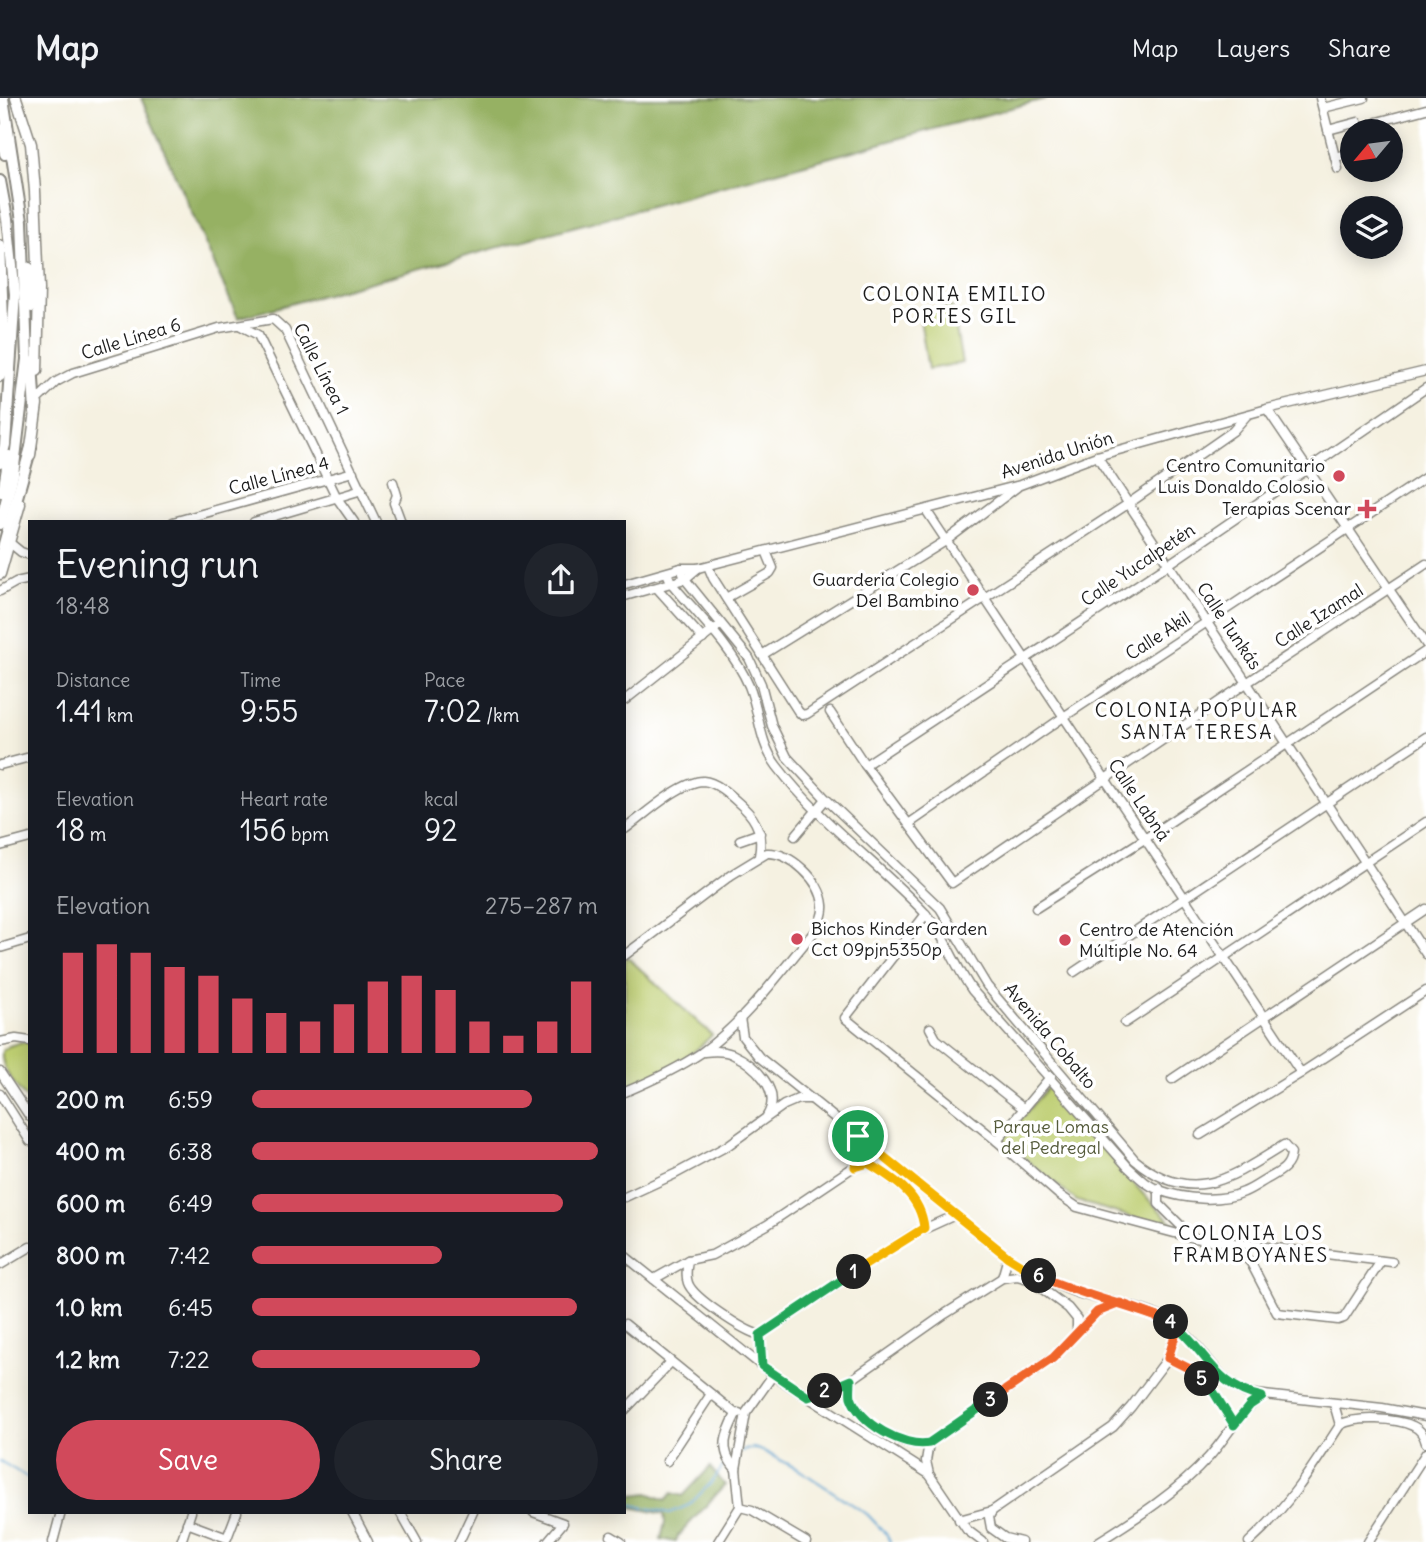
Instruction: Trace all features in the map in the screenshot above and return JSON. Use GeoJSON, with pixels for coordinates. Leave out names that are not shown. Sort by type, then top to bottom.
{"type":"FeatureCollection","features":[{"type":"Feature","properties":{"kind":"highway"},"geometry":{"type":"LineString","coordinates":[[3,98],[32,285],[35,412]]}},
{"type":"Feature","properties":{"kind":"highway"},"geometry":{"type":"LineString","coordinates":[[0,129],[15,210],[20,277],[20,358],[0,505]]}},
{"type":"Feature","properties":{"kind":"highway"},"geometry":{"type":"LineString","coordinates":[[0,181],[7,219],[14,305],[5,445],[0,465]]}},
{"type":"Feature","properties":{"kind":"highway"},"geometry":{"type":"LineString","coordinates":[[0,524],[13,475],[27,359],[22,221]]}},
{"type":"Feature","properties":{"kind":"highway"},"geometry":{"type":"LineString","coordinates":[[0,245],[14,305]]}},
{"type":"Feature","properties":{"kind":"highway"},"geometry":{"type":"LineString","coordinates":[[0,245],[4,344],[0,376]]}},
{"type":"Feature","properties":{"kind":"highway"},"geometry":{"type":"LineString","coordinates":[[0,320],[4,344]]}},
{"type":"Feature","properties":{"kind":"highway"},"geometry":{"type":"LineString","coordinates":[[0,558],[31,447]]}},
{"type":"Feature","properties":{"kind":"main road"},"geometry":{"type":"LineString","coordinates":[[0,574],[29,466],[38,399],[39,289],[32,144],[16,98]]}},
{"type":"Feature","properties":{"kind":"street"},"geometry":{"type":"LineString","coordinates":[[1320,98],[1338,169]]}},
{"type":"Feature","properties":{"kind":"street"},"geometry":{"type":"LineString","coordinates":[[1323,108],[1364,98]]}},
{"type":"Feature","properties":{"kind":"street"},"geometry":{"type":"LineString","coordinates":[[1388,119],[1426,109]]}},
{"type":"Feature","properties":{"kind":"street"},"geometry":{"type":"LineString","coordinates":[[1328,130],[1340,127]]}},
{"type":"Feature","properties":{"kind":"street"},"geometry":{"type":"LineString","coordinates":[[1335,157],[1340,156]]}},
{"type":"Feature","properties":{"kind":"street","name":"Calle Línea 1"},"geometry":{"type":"LineString","coordinates":[[241,326],[273,319],[285,330],[375,520]]}},
{"type":"Feature","properties":{"kind":"street","name":"Calle Línea 6"},"geometry":{"type":"LineString","coordinates":[[38,399],[56,382],[73,373],[219,328],[241,326]]}},
{"type":"Feature","properties":{"kind":"street"},"geometry":{"type":"LineString","coordinates":[[241,326],[258,335],[327,479],[353,520]]}},
{"type":"Feature","properties":{"kind":"street","name":"Avenida Unión"},"geometry":{"type":"LineString","coordinates":[[626,584],[681,568],[708,566],[926,510],[1020,485],[1097,456],[1267,409],[1426,371]]}},
{"type":"Feature","properties":{"kind":"street","name":"Calle Yucalpetén"},"geometry":{"type":"LineString","coordinates":[[865,765],[1169,564],[1426,388]]}},
{"type":"Feature","properties":{"kind":"street"},"geometry":{"type":"LineString","coordinates":[[1267,409],[1426,645]]}},
{"type":"Feature","properties":{"kind":"street"},"geometry":{"type":"LineString","coordinates":[[708,566],[798,711],[802,715],[807,714],[1128,504],[1234,431],[1247,415]]}},
{"type":"Feature","properties":{"kind":"street","name":"Calle Tunkás"},"geometry":{"type":"LineString","coordinates":[[1097,456],[1426,954]]}},
{"type":"Feature","properties":{"kind":"street","name":"Calle Línea 4"},"geometry":{"type":"LineString","coordinates":[[180,520],[353,472]]}},
{"type":"Feature","properties":{"kind":"street","name":"Calle Akil"},"geometry":{"type":"LineString","coordinates":[[910,823],[1065,716],[1426,477]]}},
{"type":"Feature","properties":{"kind":"street"},"geometry":{"type":"LineString","coordinates":[[393,482],[397,495],[394,503],[400,520]]}},
{"type":"Feature","properties":{"kind":"street"},"geometry":{"type":"LineString","coordinates":[[762,654],[947,540],[1020,485]]}},
{"type":"Feature","properties":{"kind":"street","name":"Calle Línea 4"},"geometry":{"type":"LineString","coordinates":[[261,520],[362,491]]}},
{"type":"Feature","properties":{"kind":"street","name":"Calle Labná"},"geometry":{"type":"LineString","coordinates":[[926,510],[1301,1073]]}},
{"type":"Feature","properties":{"kind":"street"},"geometry":{"type":"LineString","coordinates":[[10,543],[28,554]]}},
{"type":"Feature","properties":{"kind":"street"},"geometry":{"type":"LineString","coordinates":[[726,598],[771,573],[773,568],[766,551]]}},
{"type":"Feature","properties":{"kind":"street","name":"Calle Izamal"},"geometry":{"type":"LineString","coordinates":[[910,823],[952,883],[1426,564]]}},
{"type":"Feature","properties":{"kind":"street","name":"Avenida Cobalto"},"geometry":{"type":"LineString","coordinates":[[667,573],[672,584],[738,664],[750,688],[766,750],[791,783],[926,914],[950,948],[962,977],[972,990],[1128,1167],[1158,1190],[1180,1196],[1212,1198],[1242,1193],[1283,1170],[1291,1162],[1291,1153],[1284,1145],[1233,1177],[1211,1184],[1188,1184],[1162,1178],[1136,1160],[987,986],[940,908],[802,774],[778,742],[757,676],[745,651],[685,579],[681,568]]}},
{"type":"Feature","properties":{"kind":"street","name":"Avenida Unión"},"geometry":{"type":"LineString","coordinates":[[626,596],[685,579],[698,568]]}},
{"type":"Feature","properties":{"kind":"street"},"geometry":{"type":"LineString","coordinates":[[0,591],[16,582],[28,579]]}},
{"type":"Feature","properties":{"kind":"street"},"geometry":{"type":"LineString","coordinates":[[657,588],[703,639]]}},
{"type":"Feature","properties":{"kind":"street"},"geometry":{"type":"LineString","coordinates":[[626,699],[722,623]]}},
{"type":"Feature","properties":{"kind":"street"},"geometry":{"type":"LineString","coordinates":[[1036,908],[1426,651]]}},
{"type":"Feature","properties":{"kind":"street"},"geometry":{"type":"LineString","coordinates":[[830,712],[865,765],[910,823]]}},
{"type":"Feature","properties":{"kind":"street"},"geometry":{"type":"LineString","coordinates":[[1074,972],[1426,737]]}},
{"type":"Feature","properties":{"kind":"street"},"geometry":{"type":"LineString","coordinates":[[0,765],[28,758]]}},
{"type":"Feature","properties":{"kind":"street"},"geometry":{"type":"LineString","coordinates":[[626,828],[688,784],[702,781],[715,784],[755,820],[762,842],[759,856]]}},
{"type":"Feature","properties":{"kind":"street"},"geometry":{"type":"LineString","coordinates":[[795,836],[826,799]]}},
{"type":"Feature","properties":{"kind":"street"},"geometry":{"type":"LineString","coordinates":[[1125,1023],[1426,822]]}},
{"type":"Feature","properties":{"kind":"street"},"geometry":{"type":"LineString","coordinates":[[740,840],[760,833]]}},
{"type":"Feature","properties":{"kind":"street"},"geometry":{"type":"LineString","coordinates":[[0,846],[28,839]]}},
{"type":"Feature","properties":{"kind":"street"},"geometry":{"type":"LineString","coordinates":[[626,955],[759,856],[775,852],[785,856],[817,887],[823,907],[822,919],[815,931],[740,1018],[701,1053],[659,1077],[626,1092]]}},
{"type":"Feature","properties":{"kind":"street"},"geometry":{"type":"LineString","coordinates":[[1172,1079],[1426,909]]}},
{"type":"Feature","properties":{"kind":"street"},"geometry":{"type":"LineString","coordinates":[[926,914],[845,1018],[1058,1194],[1077,1207],[1193,1238],[1392,1262]]}},
{"type":"Feature","properties":{"kind":"street"},"geometry":{"type":"LineString","coordinates":[[0,948],[28,940]]}},
{"type":"Feature","properties":{"kind":"street"},"geometry":{"type":"LineString","coordinates":[[1199,1135],[1301,1073],[1426,991]]}},
{"type":"Feature","properties":{"kind":"street"},"geometry":{"type":"LineString","coordinates":[[740,1018],[747,1044],[1008,1257],[1038,1276],[1074,1292],[1120,1303],[1171,1322],[1187,1334],[1221,1377],[1246,1393],[1262,1397],[1382,1408],[1426,1416]]}},
{"type":"Feature","properties":{"kind":"street"},"geometry":{"type":"LineString","coordinates":[[930,1027],[936,1039],[1024,1109]]}},
{"type":"Feature","properties":{"kind":"street"},"geometry":{"type":"LineString","coordinates":[[0,1042],[16,1039],[28,1041]]}},
{"type":"Feature","properties":{"kind":"street"},"geometry":{"type":"LineString","coordinates":[[701,1053],[713,1051],[732,1054],[749,1065],[772,1092],[771,1109],[766,1117]]}},
{"type":"Feature","properties":{"kind":"street"},"geometry":{"type":"LineString","coordinates":[[997,1141],[1049,1077],[1058,1070]]}},
{"type":"Feature","properties":{"kind":"street"},"geometry":{"type":"LineString","coordinates":[[0,1072],[28,1114]]}},
{"type":"Feature","properties":{"kind":"street"},"geometry":{"type":"LineString","coordinates":[[0,1094],[28,1138]]}},
{"type":"Feature","properties":{"kind":"street"},"geometry":{"type":"LineString","coordinates":[[626,1197],[727,1146],[791,1101],[812,1099]]}},
{"type":"Feature","properties":{"kind":"street"},"geometry":{"type":"LineString","coordinates":[[855,1167],[858,1136]]}},
{"type":"Feature","properties":{"kind":"street"},"geometry":{"type":"LineString","coordinates":[[654,1279],[688,1260],[712,1255],[855,1167],[868,1163],[897,1181],[915,1200],[923,1213],[924,1228]]}},
{"type":"Feature","properties":{"kind":"street"},"geometry":{"type":"LineString","coordinates":[[1162,1178],[1158,1190],[1159,1204],[1193,1238]]}},
{"type":"Feature","properties":{"kind":"street"},"geometry":{"type":"LineString","coordinates":[[760,1335],[924,1228],[956,1215]]}},
{"type":"Feature","properties":{"kind":"street"},"geometry":{"type":"LineString","coordinates":[[1231,1242],[1251,1264],[1273,1307],[1281,1314],[1338,1320],[1344,1318],[1381,1261]]}},
{"type":"Feature","properties":{"kind":"street"},"geometry":{"type":"LineString","coordinates":[[0,1265],[28,1248]]}},
{"type":"Feature","properties":{"kind":"street"},"geometry":{"type":"LineString","coordinates":[[626,1257],[773,1375],[929,1474]]}},
{"type":"Feature","properties":{"kind":"street"},"geometry":{"type":"LineString","coordinates":[[1002,1278],[1008,1257]]}},
{"type":"Feature","properties":{"kind":"street"},"geometry":{"type":"LineString","coordinates":[[688,1260],[686,1275],[693,1292],[742,1329],[760,1335]]}},
{"type":"Feature","properties":{"kind":"street"},"geometry":{"type":"LineString","coordinates":[[808,1397],[851,1380],[1002,1278],[1017,1276],[1028,1279],[1053,1296],[1077,1319],[1077,1333]]}},
{"type":"Feature","properties":{"kind":"street"},"geometry":{"type":"LineString","coordinates":[[851,1380],[851,1396],[869,1420],[894,1438],[916,1445],[929,1443],[1053,1358],[1097,1312],[1120,1303]]}},
{"type":"Feature","properties":{"kind":"street"},"geometry":{"type":"LineString","coordinates":[[959,1520],[992,1511],[1113,1427],[1168,1358],[1175,1336],[1171,1322]]}},
{"type":"Feature","properties":{"kind":"street"},"geometry":{"type":"LineString","coordinates":[[626,1325],[670,1363],[741,1413]]}},
{"type":"Feature","properties":{"kind":"street"},"geometry":{"type":"LineString","coordinates":[[626,1337],[634,1331]]}},
{"type":"Feature","properties":{"kind":"street"},"geometry":{"type":"LineString","coordinates":[[760,1335],[762,1366]]}},
{"type":"Feature","properties":{"kind":"street"},"geometry":{"type":"LineString","coordinates":[[1168,1358],[1194,1371],[1213,1391],[1234,1425]]}},
{"type":"Feature","properties":{"kind":"street"},"geometry":{"type":"LineString","coordinates":[[626,1409],[670,1363]]}},
{"type":"Feature","properties":{"kind":"street"},"geometry":{"type":"LineString","coordinates":[[735,1464],[724,1445],[726,1432],[773,1375]]}},
{"type":"Feature","properties":{"kind":"street"},"geometry":{"type":"LineString","coordinates":[[667,1461],[711,1394]]}},
{"type":"Feature","properties":{"kind":"street"},"geometry":{"type":"LineString","coordinates":[[1098,1542],[1161,1502],[1184,1482],[1209,1457],[1250,1405],[1262,1397]]}},
{"type":"Feature","properties":{"kind":"street"},"geometry":{"type":"LineString","coordinates":[[1334,1404],[1340,1424]]}},
{"type":"Feature","properties":{"kind":"street"},"geometry":{"type":"LineString","coordinates":[[718,1542],[740,1507],[735,1464],[742,1430],[741,1413]]}},
{"type":"Feature","properties":{"kind":"street"},"geometry":{"type":"LineString","coordinates":[[1249,1542],[1268,1525],[1299,1489],[1340,1424],[1353,1419],[1414,1426],[1423,1434],[1426,1453],[1368,1542]]}},
{"type":"Feature","properties":{"kind":"street"},"geometry":{"type":"LineString","coordinates":[[929,1443],[926,1461],[929,1474],[959,1520],[983,1542]]}},
{"type":"Feature","properties":{"kind":"street"},"geometry":{"type":"LineString","coordinates":[[740,1507],[752,1510],[806,1542]]}},
{"type":"Feature","properties":{"kind":"street"},"geometry":{"type":"LineString","coordinates":[[992,1511],[989,1517],[990,1528],[1005,1538],[1021,1542]]}},
{"type":"Feature","properties":{"kind":"street"},"geometry":{"type":"LineString","coordinates":[[53,1542],[60,1514]]}},
{"type":"Feature","properties":{"kind":"street"},"geometry":{"type":"LineString","coordinates":[[181,1542],[190,1514]]}},
{"type":"Feature","properties":{"kind":"street"},"geometry":{"type":"LineString","coordinates":[[187,1523],[227,1538],[236,1514]]}},
{"type":"Feature","properties":{"kind":"street"},"geometry":{"type":"LineString","coordinates":[[353,1514],[368,1542]]}},
{"type":"Feature","properties":{"kind":"street"},"geometry":{"type":"LineString","coordinates":[[401,1514],[417,1542]]}},
{"type":"Feature","properties":{"kind":"street"},"geometry":{"type":"LineString","coordinates":[[459,1542],[472,1514]]}},
{"type":"Feature","properties":{"kind":"street"},"geometry":{"type":"LineString","coordinates":[[538,1514],[563,1523],[547,1542]]}},
{"type":"Feature","properties":{"kind":"street"},"geometry":{"type":"LineString","coordinates":[[611,1536],[621,1542]]}},
{"type":"Feature","properties":{"kind":"green space"},"geometry":{"type":"Polygon","coordinates":[[[141,98],[1048,98],[238,318],[141,98]]]}},
{"type":"Feature","properties":{"kind":"green space"},"geometry":{"type":"Polygon","coordinates":[[[952,307],[962,363],[928,369],[919,312],[952,307]]]}},
{"type":"Feature","properties":{"kind":"green space"},"geometry":{"type":"Polygon","coordinates":[[[626,956],[712,1035],[672,1068],[626,1092],[626,956]]]}},
{"type":"Feature","properties":{"kind":"green space"},"geometry":{"type":"Polygon","coordinates":[[[28,1043],[28,1100],[4,1065],[2,1051],[9,1046],[28,1043]]]}},
{"type":"Feature","properties":{"kind":"green space","name":"Parque Lomas del Pedregal"},"geometry":{"type":"Polygon","coordinates":[[[1049,1086],[1145,1196],[1182,1232],[1077,1201],[1002,1140],[1049,1086]]]}},
{"type":"Feature","properties":{"kind":"green space"},"geometry":{"type":"Polygon","coordinates":[[[710,1467],[725,1485],[678,1536],[676,1542],[661,1539],[664,1514],[626,1506],[626,1492],[633,1495],[648,1493],[666,1500],[672,1493],[683,1496],[710,1467]]]}},
{"type":"Feature","properties":{"kind":"waterway"},"geometry":{"type":"LineString","coordinates":[[741,1451],[753,1448],[801,1471],[867,1514],[890,1542]]}},
{"type":"Feature","properties":{"kind":"waterway"},"geometry":{"type":"LineString","coordinates":[[0,1461],[28,1478]]}},
{"type":"Feature","properties":{"kind":"waterway"},"geometry":{"type":"LineString","coordinates":[[626,1503],[670,1513],[689,1505],[713,1481],[726,1462]]}},
{"type":"Feature","properties":{"kind":"place","name":"Centro Comunitario Luis Donaldo Colosio"},"geometry":{"type":"Point","coordinates":[1339,476]}},
{"type":"Feature","properties":{"kind":"place","name":"Terapias Scenar"},"geometry":{"type":"Point","coordinates":[1367,509]}},
{"type":"Feature","properties":{"kind":"place","name":"Guarderia Colegio Del Bambino"},"geometry":{"type":"Point","coordinates":[973,590]}},
{"type":"Feature","properties":{"kind":"place","name":"Bichos Kinder Garden Cct 09pjn5350p"},"geometry":{"type":"Point","coordinates":[797,939]}},
{"type":"Feature","properties":{"kind":"place","name":"Centro de Atención Múltiple No. 64"},"geometry":{"type":"Point","coordinates":[1065,940]}},
{"type":"Feature","properties":{"kind":"district","name":"COLONIA EMILIO PORTES GIL"},"geometry":{"type":"Point","coordinates":[955,305]}},
{"type":"Feature","properties":{"kind":"district","name":"COLONIA POPULAR SANTA TERESA"},"geometry":{"type":"Point","coordinates":[1197,721]}},
{"type":"Feature","properties":{"kind":"district","name":"COLONIA LOS FRAMBOYANES"},"geometry":{"type":"Point","coordinates":[1251,1244]}},
{"type":"Feature","properties":{"kind":"route"},"geometry":{"type":"LineString","coordinates":[[858,1136],[855,1167],[868,1163],[897,1181],[923,1213],[924,1228],[760,1335],[762,1366],[773,1375],[808,1397],[851,1380],[851,1396],[869,1420],[894,1438],[916,1445],[929,1443],[1053,1358],[1097,1312],[1120,1303],[1171,1322],[1187,1334],[1221,1377],[1233,1387],[1262,1397],[1250,1405],[1234,1425],[1213,1391],[1194,1371],[1168,1358],[1175,1336],[1171,1322],[1120,1303],[1074,1292],[1038,1276],[1008,1257],[858,1136]]}}]}
